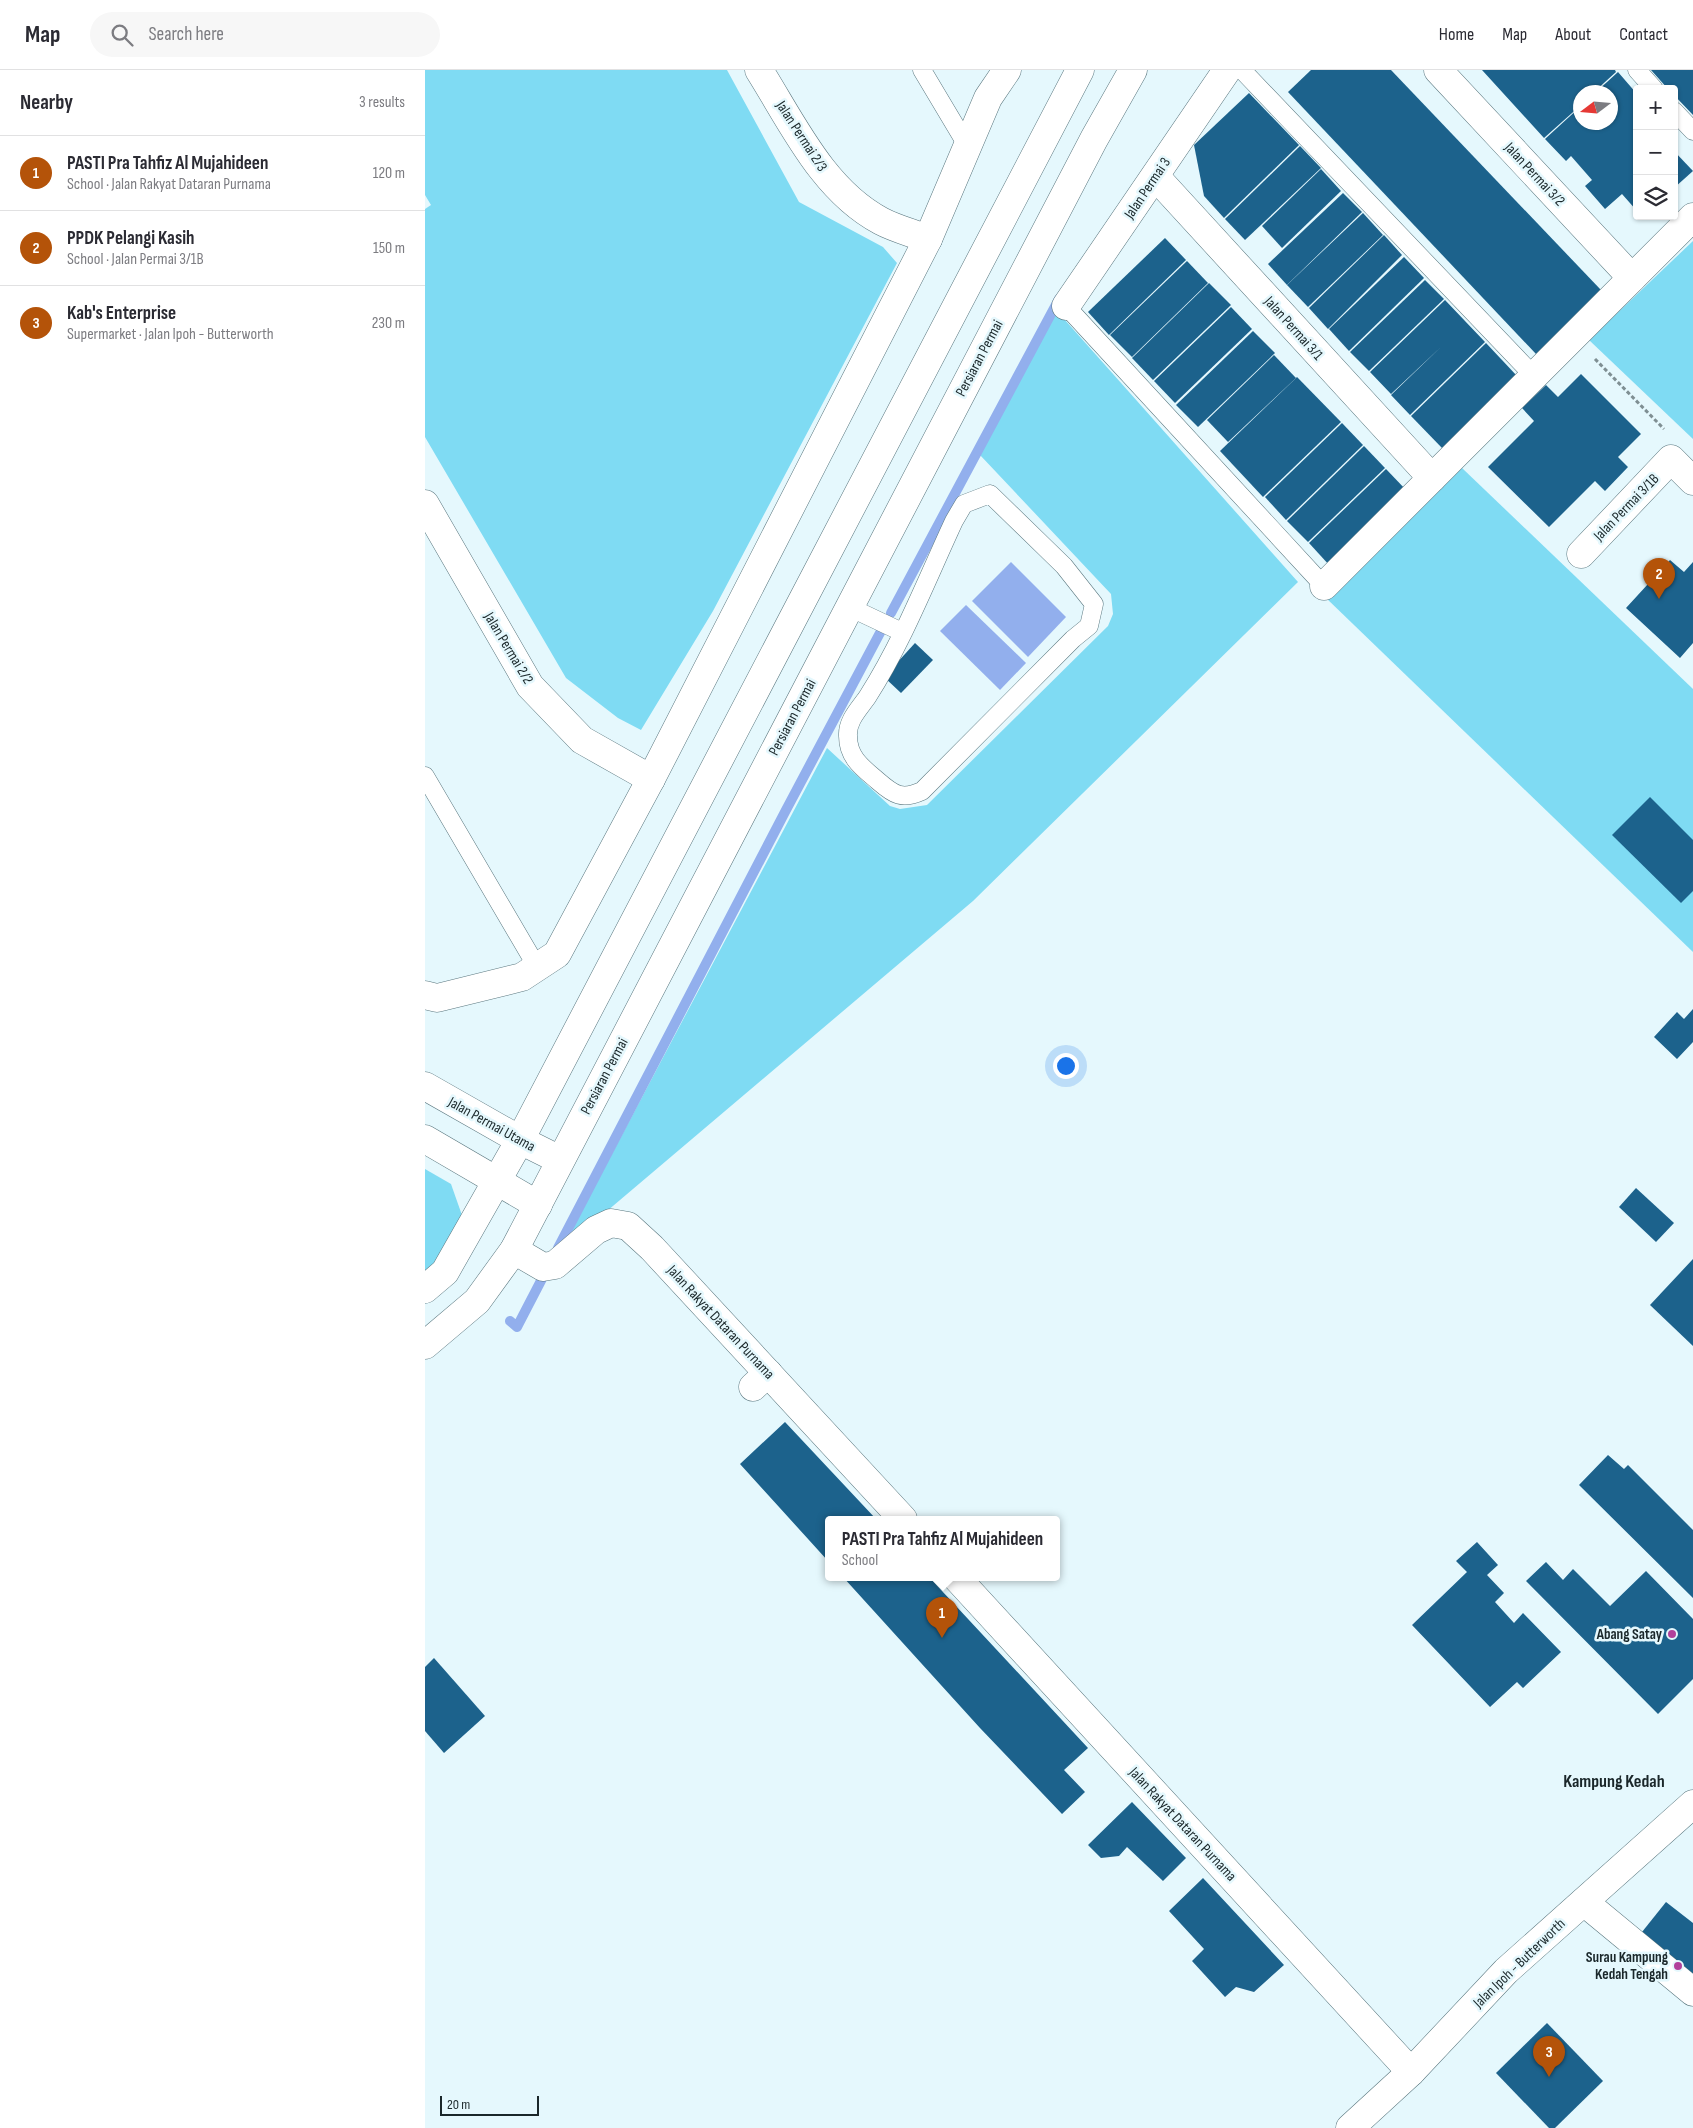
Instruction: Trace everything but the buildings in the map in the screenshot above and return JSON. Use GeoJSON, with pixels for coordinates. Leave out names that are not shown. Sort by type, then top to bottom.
{"type":"FeatureCollection","features":[{"type":"Feature","properties":{"kind":"main road","name":"Jalan Permai 2/3"},"geometry":{"type":"LineString","coordinates":[[759,70],[816,162],[846,197],[881,222],[928,239]]}},
{"type":"Feature","properties":{"kind":"main road"},"geometry":{"type":"LineString","coordinates":[[431,997],[522,977],[557,954],[651,778],[928,239],[989,98],[1007,70]]}},
{"type":"Feature","properties":{"kind":"main road"},"geometry":{"type":"LineString","coordinates":[[425,1289],[445,1272],[520,1140],[1080,70]]}},
{"type":"Feature","properties":{"kind":"main road","name":"Persiaran Permai"},"geometry":{"type":"LineString","coordinates":[[425,1345],[477,1301],[514,1250],[1089,148],[1133,70]]}},
{"type":"Feature","properties":{"kind":"main road","name":"Jalan Permai 3"},"geometry":{"type":"LineString","coordinates":[[1066,306],[1156,177],[1227,70]]}},
{"type":"Feature","properties":{"kind":"main road","name":"Jalan Permai 3/2"},"geometry":{"type":"LineString","coordinates":[[1437,70],[1632,278]]}},
{"type":"Feature","properties":{"kind":"main road","name":"Jalan Permai 3/1"},"geometry":{"type":"LineString","coordinates":[[1156,177],[1432,478]]}},
{"type":"Feature","properties":{"kind":"main road"},"geometry":{"type":"LineString","coordinates":[[1323,586],[1693,217]]}},
{"type":"Feature","properties":{"kind":"main road"},"geometry":{"type":"LineString","coordinates":[[1671,459],[1693,481]]}},
{"type":"Feature","properties":{"kind":"main road","name":"Jalan Permai 3/1B"},"geometry":{"type":"LineString","coordinates":[[1581,554],[1671,459]]}},
{"type":"Feature","properties":{"kind":"main road","name":"Jalan Permai 2/2"},"geometry":{"type":"LineString","coordinates":[[425,504],[531,686],[582,740],[651,778]]}},
{"type":"Feature","properties":{"kind":"main road","name":"Jalan Permai Utama"},"geometry":{"type":"LineString","coordinates":[[425,1086],[520,1140],[560,1160]]}},
{"type":"Feature","properties":{"kind":"main road"},"geometry":{"type":"LineString","coordinates":[[425,1139],[538,1206]]}},
{"type":"Feature","properties":{"kind":"main road","name":"Jalan Rakyat Dataran Purnama"},"geometry":{"type":"LineString","coordinates":[[514,1250],[543,1267],[555,1265],[596,1230],[611,1223],[628,1226],[652,1248],[761,1380],[900,1516]]}},
{"type":"Feature","properties":{"kind":"main road","name":"Jalan Rakyat Dataran Purnama"},"geometry":{"type":"LineString","coordinates":[[960,1581],[1411,2072]]}},
{"type":"Feature","properties":{"kind":"main road","name":"Jalan Ipoh - Butterworth"},"geometry":{"type":"LineString","coordinates":[[1350,2128],[1411,2072],[1506,1971],[1693,1804]]}},
{"type":"Feature","properties":{"kind":"main road"},"geometry":{"type":"LineString","coordinates":[[1584,1902],[1693,1992]]}},
{"type":"Feature","properties":{"kind":"lane"},"geometry":{"type":"LineString","coordinates":[[923,70],[968,147]]}},
{"type":"Feature","properties":{"kind":"lane"},"geometry":{"type":"LineString","coordinates":[[1241,70],[1534,376]]}},
{"type":"Feature","properties":{"kind":"lane"},"geometry":{"type":"LineString","coordinates":[[1637,70],[1650,85]]}},
{"type":"Feature","properties":{"kind":"lane"},"geometry":{"type":"LineString","coordinates":[[1678,114],[1693,131]]}},
{"type":"Feature","properties":{"kind":"lane"},"geometry":{"type":"LineString","coordinates":[[1066,306],[1323,586]]}},
{"type":"Feature","properties":{"kind":"lane"},"geometry":{"type":"LineString","coordinates":[[990,494],[1064,566],[1094,604],[1089,626],[922,792],[909,797],[896,795],[888,790],[856,762],[850,751],[848,735],[849,723],[873,686],[902,632],[954,521],[964,504],[990,494]]}},
{"type":"Feature","properties":{"kind":"lane"},"geometry":{"type":"LineString","coordinates":[[849,608],[902,632]]}},
{"type":"Feature","properties":{"kind":"lane"},"geometry":{"type":"LineString","coordinates":[[425,776],[537,967]]}},
{"type":"Feature","properties":{"kind":"path"},"geometry":{"type":"LineString","coordinates":[[1573,337],[1671,436],[1671,459]]}},
{"type":"Feature","properties":{"kind":"shaded area"},"geometry":{"type":"Polygon","coordinates":[[[425,70],[727,70],[799,202],[883,247],[897,263],[713,611],[641,730],[618,718],[566,678],[425,437],[425,209],[431,205],[425,195],[425,70]]]}},
{"type":"Feature","properties":{"kind":"shaded area"},"geometry":{"type":"Polygon","coordinates":[[[1693,241],[1693,439],[1589,340],[1693,241]]]}},
{"type":"Feature","properties":{"kind":"shaded area"},"geometry":{"type":"Polygon","coordinates":[[[1057,311],[1298,582],[973,901],[561,1250],[827,748],[890,806],[900,809],[927,805],[1108,626],[1113,614],[1111,594],[980,455],[1057,311]]]}},
{"type":"Feature","properties":{"kind":"shaded area"},"geometry":{"type":"Polygon","coordinates":[[[1462,468],[1693,689],[1693,952],[1325,597],[1462,468]]]}},
{"type":"Feature","properties":{"kind":"shaded area"},"geometry":{"type":"Polygon","coordinates":[[[1011,562],[1066,617],[1028,657],[972,601],[1011,562]]]}},
{"type":"Feature","properties":{"kind":"shaded area"},"geometry":{"type":"Polygon","coordinates":[[[966,605],[1026,663],[1000,690],[940,631],[966,605]]]}},
{"type":"Feature","properties":{"kind":"shaded area"},"geometry":{"type":"Polygon","coordinates":[[[425,1169],[451,1184],[464,1221],[436,1267],[425,1275],[425,1169]]]}},
{"type":"Feature","properties":{"kind":"waterway"},"geometry":{"type":"LineString","coordinates":[[891,613],[1059,299]]}},
{"type":"Feature","properties":{"kind":"waterway"},"geometry":{"type":"LineString","coordinates":[[558,1248],[881,631]]}},
{"type":"Feature","properties":{"kind":"waterway"},"geometry":{"type":"LineString","coordinates":[[510,1321],[517,1327],[545,1273]]}},
{"type":"Feature","properties":{"kind":"place","name":"PPDK Pelangi Kasih"},"geometry":{"type":"Point","coordinates":[1659,599]}},
{"type":"Feature","properties":{"kind":"place","name":"Abang Satay"},"geometry":{"type":"Point","coordinates":[1672,1634]}},
{"type":"Feature","properties":{"kind":"place","name":"PASTI Pra Tahfiz Al Mujahideen"},"geometry":{"type":"Point","coordinates":[942,1638]}},
{"type":"Feature","properties":{"kind":"place","name":"Surau Kampung Kedah Tengah"},"geometry":{"type":"Point","coordinates":[1678,1966]}},
{"type":"Feature","properties":{"kind":"place","name":"Kab's Enterprise"},"geometry":{"type":"Point","coordinates":[1549,2077]}},
{"type":"Feature","properties":{"kind":"district","name":"Kampung Kedah"},"geometry":{"type":"Point","coordinates":[1614,1781]}}]}
